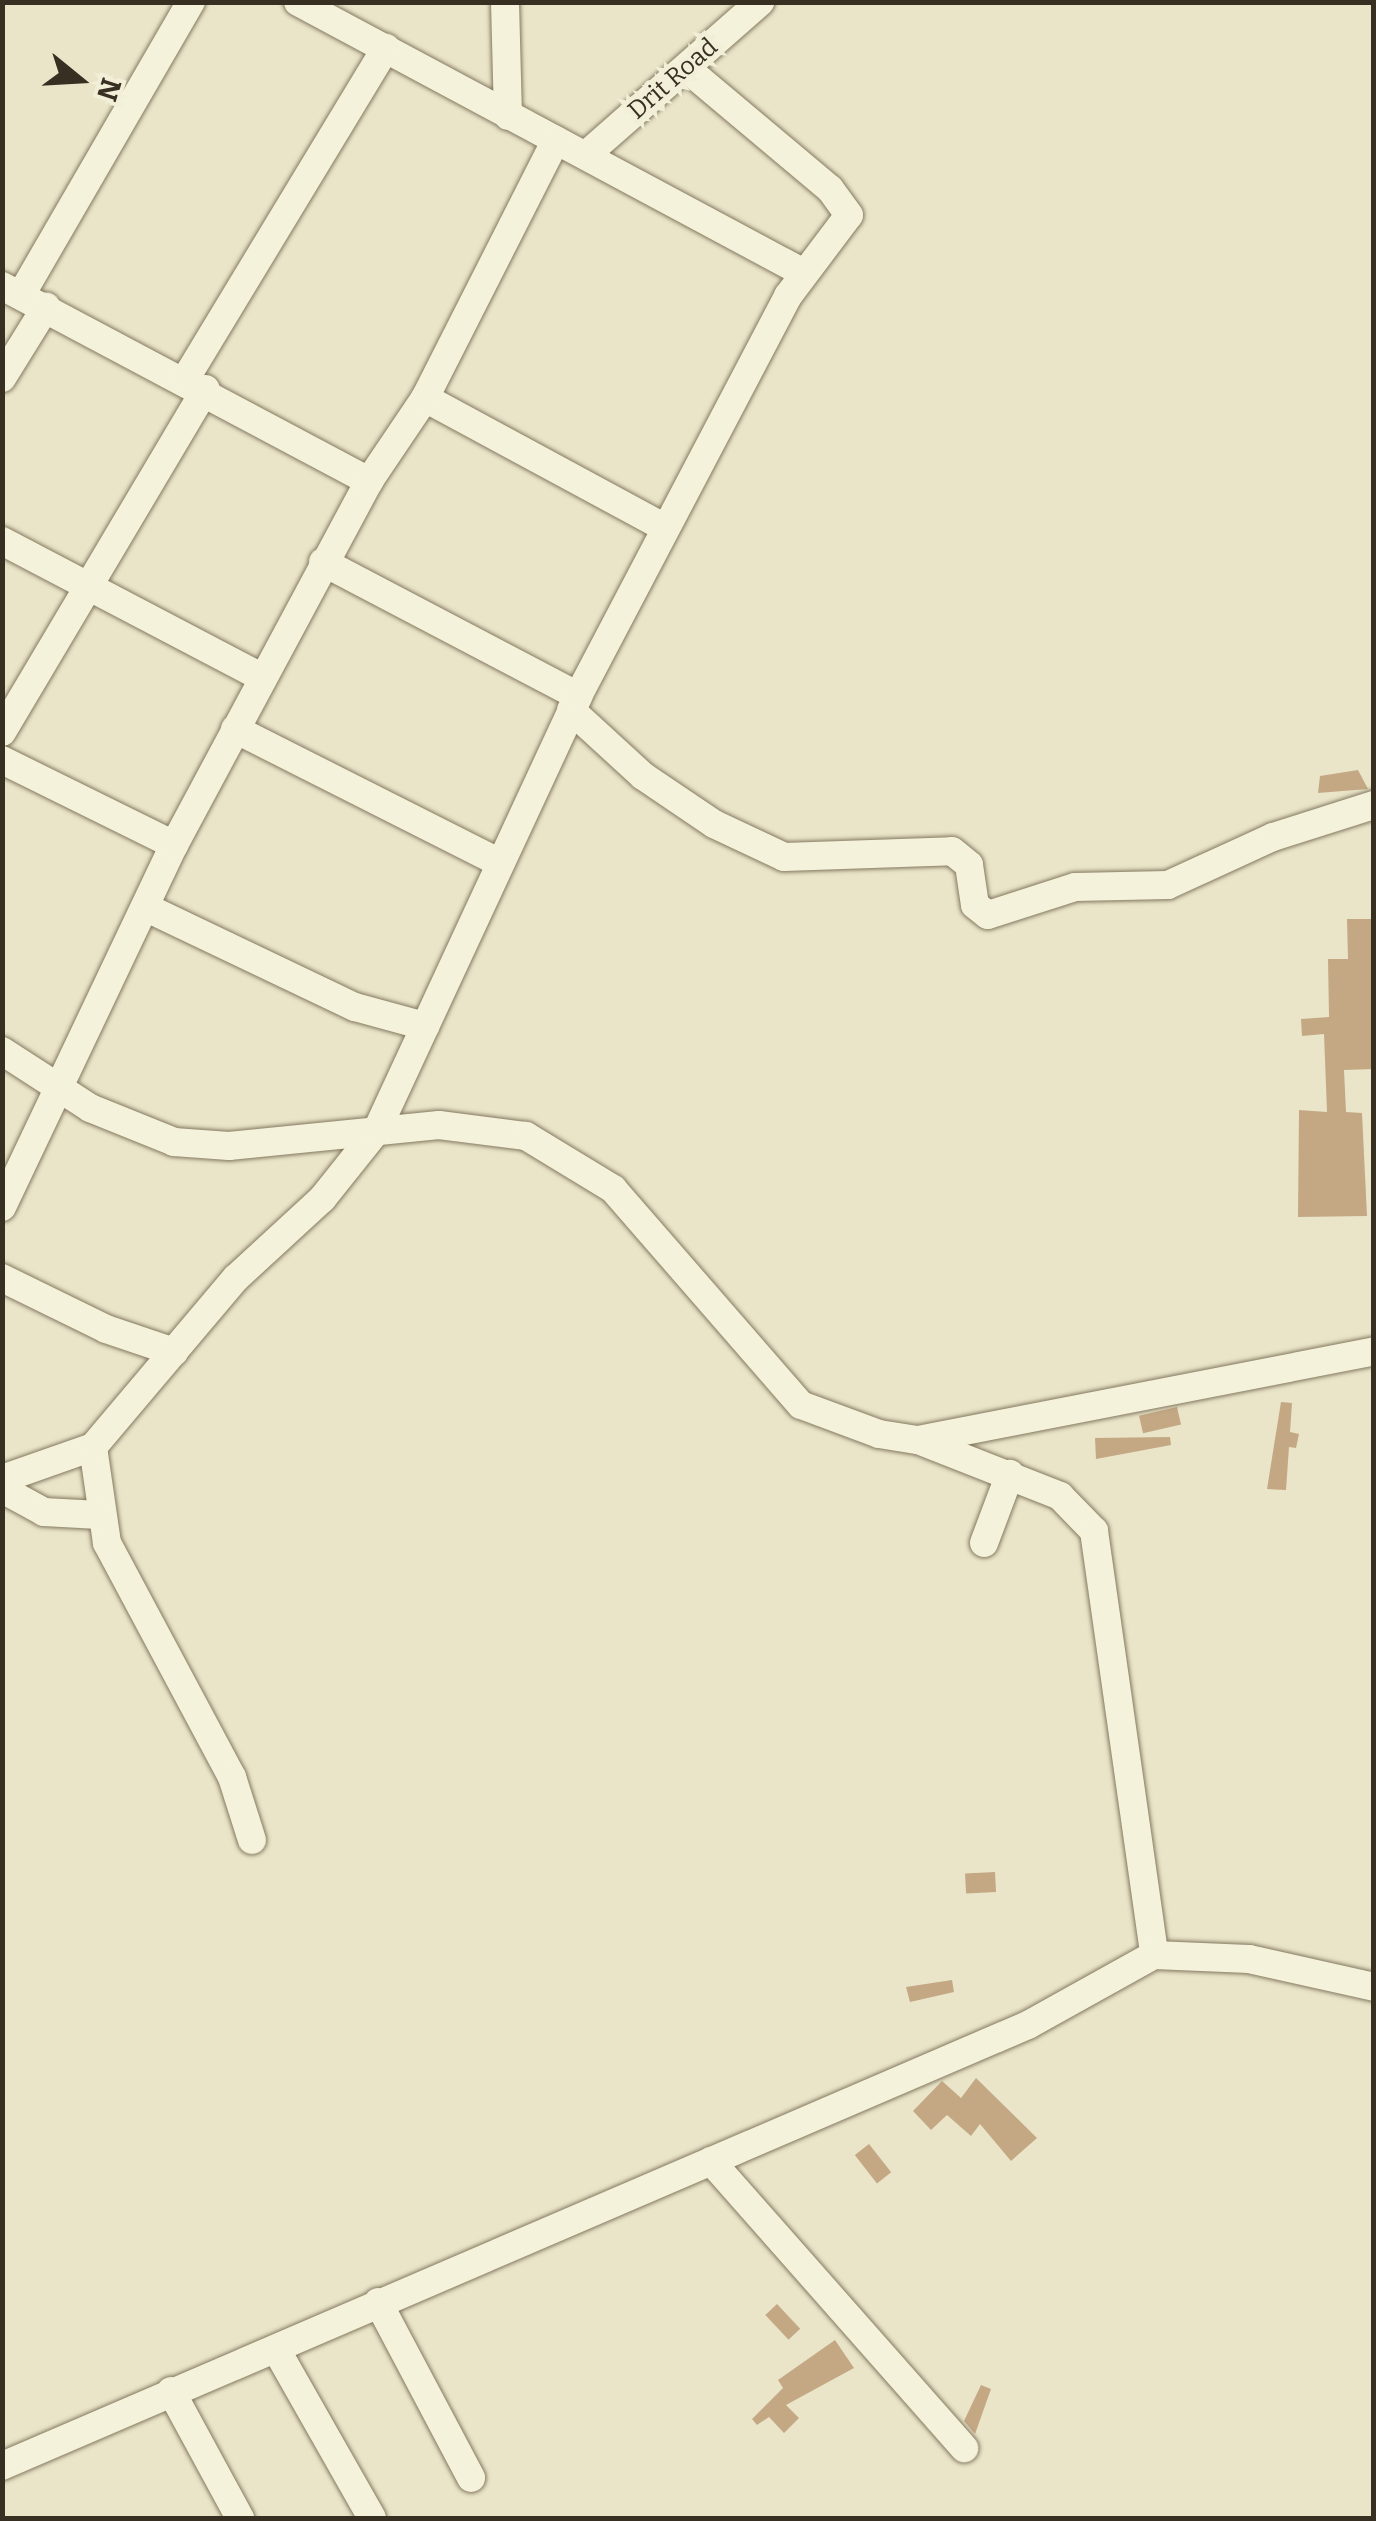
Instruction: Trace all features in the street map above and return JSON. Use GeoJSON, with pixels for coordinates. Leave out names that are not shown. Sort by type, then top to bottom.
{"type":"FeatureCollection","features":[{"type":"Feature","properties":{"kind":"street"},"geometry":{"type":"LineString","coordinates":[[2,378],[23,296],[191,2]]}},
{"type":"Feature","properties":{"kind":"street"},"geometry":{"type":"LineString","coordinates":[[298,2],[802,272]]}},
{"type":"Feature","properties":{"kind":"street"},"geometry":{"type":"LineString","coordinates":[[505,2],[508,116]]}},
{"type":"Feature","properties":{"kind":"street","name":"Drit Road"},"geometry":{"type":"LineString","coordinates":[[586,155],[760,2]]}},
{"type":"Feature","properties":{"kind":"street"},"geometry":{"type":"LineString","coordinates":[[2,732],[386,48]]}},
{"type":"Feature","properties":{"kind":"street"},"geometry":{"type":"LineString","coordinates":[[2,1479],[93,1447],[174,1352],[377,1130],[575,704],[802,272],[848,206],[687,69]]}},
{"type":"Feature","properties":{"kind":"street"},"geometry":{"type":"LineString","coordinates":[[2,1207],[174,844],[368,481],[425,398],[556,140]]}},
{"type":"Feature","properties":{"kind":"street"},"geometry":{"type":"LineString","coordinates":[[23,296],[196,383],[368,481]]}},
{"type":"Feature","properties":{"kind":"street"},"geometry":{"type":"LineString","coordinates":[[425,398],[666,528]]}},
{"type":"Feature","properties":{"kind":"street"},"geometry":{"type":"LineString","coordinates":[[2,541],[261,677]]}},
{"type":"Feature","properties":{"kind":"street"},"geometry":{"type":"LineString","coordinates":[[323,562],[575,704],[643,776],[714,824],[784,856],[952,851],[969,866],[975,905],[988,915],[1066,888],[1168,885],[1273,837],[1374,805]]}},
{"type":"Feature","properties":{"kind":"street"},"geometry":{"type":"LineString","coordinates":[[235,728],[500,863]]}},
{"type":"Feature","properties":{"kind":"street"},"geometry":{"type":"LineString","coordinates":[[2,760],[174,844]]}},
{"type":"Feature","properties":{"kind":"street"},"geometry":{"type":"LineString","coordinates":[[145,908],[356,1008],[424,1026]]}},
{"type":"Feature","properties":{"kind":"street"},"geometry":{"type":"LineString","coordinates":[[2,1051],[56,1087],[126,1124],[202,1146],[377,1130],[497,1130],[568,1157],[613,1188],[801,1404],[851,1428],[918,1440],[1010,1474],[1075,1506],[1094,1531],[1154,1955]]}},
{"type":"Feature","properties":{"kind":"street"},"geometry":{"type":"LineString","coordinates":[[2,1278],[106,1329],[174,1352]]}},
{"type":"Feature","properties":{"kind":"street"},"geometry":{"type":"LineString","coordinates":[[918,1440],[1374,1352]]}},
{"type":"Feature","properties":{"kind":"street"},"geometry":{"type":"LineString","coordinates":[[93,1447],[99,1515],[132,1602],[232,1777],[252,1840]]}},
{"type":"Feature","properties":{"kind":"street"},"geometry":{"type":"LineString","coordinates":[[984,1543],[1010,1474]]}},
{"type":"Feature","properties":{"kind":"street"},"geometry":{"type":"LineString","coordinates":[[2,1489],[44,1512],[99,1515]]}},
{"type":"Feature","properties":{"kind":"street"},"geometry":{"type":"LineString","coordinates":[[2,2466],[1028,2024],[1154,1955],[1249,1960],[1374,1987]]}},
{"type":"Feature","properties":{"kind":"street"},"geometry":{"type":"LineString","coordinates":[[711,2161],[964,2448]]}},
{"type":"Feature","properties":{"kind":"street"},"geometry":{"type":"LineString","coordinates":[[378,2302],[471,2478]]}},
{"type":"Feature","properties":{"kind":"street"},"geometry":{"type":"LineString","coordinates":[[276,2350],[372,2518]]}},
{"type":"Feature","properties":{"kind":"street"},"geometry":{"type":"LineString","coordinates":[[171,2391],[240,2518]]}},
{"type":"Feature","properties":{"kind":"building"},"geometry":{"type":"Polygon","coordinates":[[[1358,770],[1368,789],[1318,793],[1320,776],[1358,770]]]}},
{"type":"Feature","properties":{"kind":"building"},"geometry":{"type":"Polygon","coordinates":[[[1347,919],[1374,919],[1374,1069],[1344,1070],[1346,1112],[1362,1113],[1367,1216],[1298,1217],[1299,1110],[1327,1112],[1324,1034],[1302,1036],[1301,1019],[1329,1017],[1328,959],[1348,959],[1347,919]]]}},
{"type":"Feature","properties":{"kind":"building"},"geometry":{"type":"Polygon","coordinates":[[[1281,1402],[1292,1403],[1290,1432],[1299,1434],[1296,1448],[1289,1447],[1286,1490],[1267,1489],[1281,1402]]]}},
{"type":"Feature","properties":{"kind":"building"},"geometry":{"type":"Polygon","coordinates":[[[1177,1407],[1181,1425],[1143,1433],[1139,1416],[1177,1407]]]}},
{"type":"Feature","properties":{"kind":"building"},"geometry":{"type":"Polygon","coordinates":[[[1170,1437],[1171,1445],[1096,1459],[1095,1438],[1170,1437]]]}},
{"type":"Feature","properties":{"kind":"building"},"geometry":{"type":"Polygon","coordinates":[[[995,1872],[996,1892],[966,1894],[965,1874],[995,1872]]]}},
{"type":"Feature","properties":{"kind":"building"},"geometry":{"type":"Polygon","coordinates":[[[952,1980],[954,1992],[910,2002],[906,1987],[952,1980]]]}},
{"type":"Feature","properties":{"kind":"building"},"geometry":{"type":"Polygon","coordinates":[[[976,2078],[1037,2138],[1011,2161],[980,2124],[971,2136],[947,2115],[931,2130],[913,2111],[942,2081],[961,2098],[976,2078]]]}},
{"type":"Feature","properties":{"kind":"building"},"geometry":{"type":"Polygon","coordinates":[[[869,2144],[891,2172],[877,2183],[855,2155],[869,2144]]]}},
{"type":"Feature","properties":{"kind":"building"},"geometry":{"type":"Polygon","coordinates":[[[777,2304],[800,2329],[788,2340],[765,2315],[777,2304]]]}},
{"type":"Feature","properties":{"kind":"building"},"geometry":{"type":"Polygon","coordinates":[[[835,2340],[854,2368],[786,2405],[799,2418],[784,2433],[769,2417],[757,2425],[752,2419],[783,2388],[778,2380],[835,2340]]]}},
{"type":"Feature","properties":{"kind":"building"},"geometry":{"type":"Polygon","coordinates":[[[981,2385],[991,2389],[975,2434],[964,2421],[981,2385]]]}}]}
